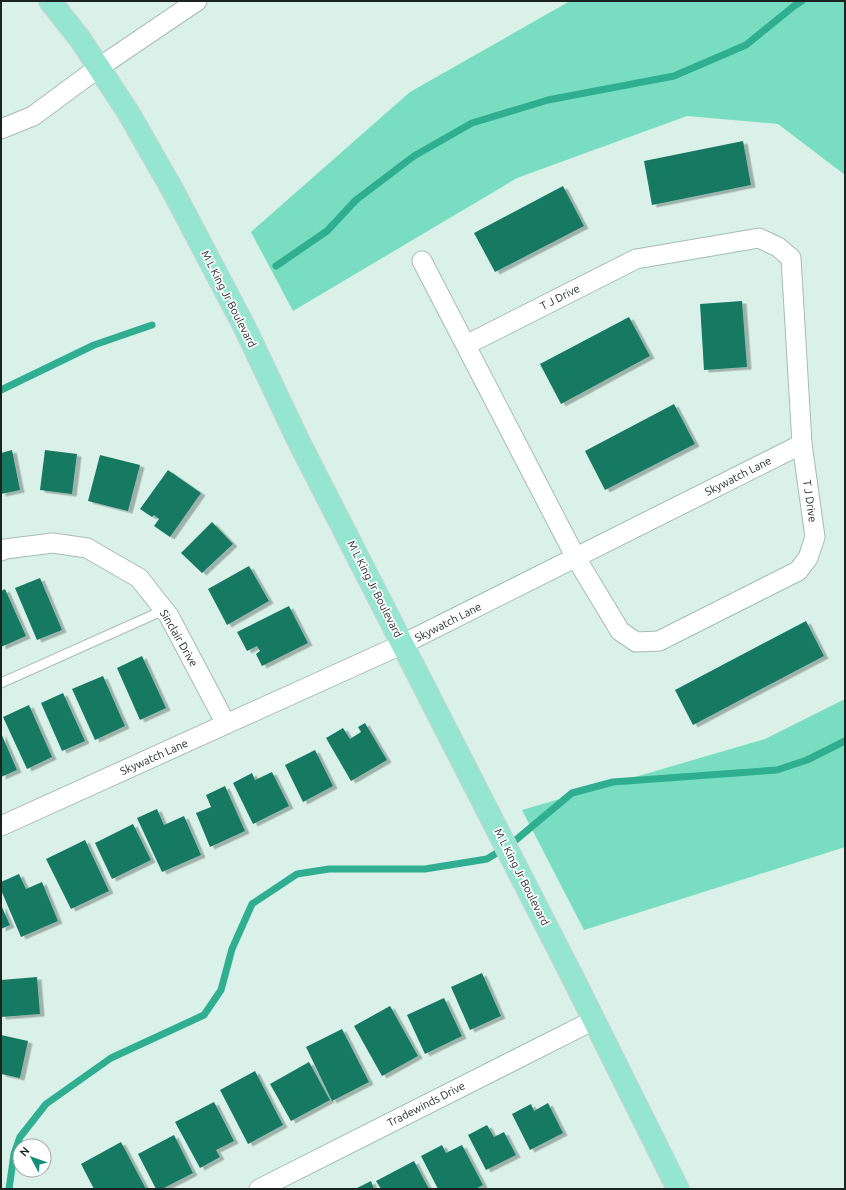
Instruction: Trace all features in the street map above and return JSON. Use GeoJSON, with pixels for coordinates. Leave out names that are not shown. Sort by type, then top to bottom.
{"type":"FeatureCollection","features":[{"type":"Feature","properties":{"kind":"main road","name":"M L King Jr Boulevard"},"geometry":{"type":"LineString","coordinates":[[50,1],[80,39],[128,112],[176,196],[244,326],[299,442],[594,1020],[678,1189]]}},
{"type":"Feature","properties":{"kind":"street"},"geometry":{"type":"LineString","coordinates":[[1,129],[33,116],[98,68],[197,1]]}},
{"type":"Feature","properties":{"kind":"street","name":"T J Drive"},"geometry":{"type":"LineString","coordinates":[[422,261],[576,558],[620,631],[636,642],[659,641],[791,575],[798,571],[808,558],[815,537],[802,444],[791,258],[778,247],[759,238],[636,259],[466,345]]}},
{"type":"Feature","properties":{"kind":"street","name":"Skywatch Lane"},"geometry":{"type":"LineString","coordinates":[[1,826],[403,644],[802,444]]}},
{"type":"Feature","properties":{"kind":"street","name":"Sinclair Drive"},"geometry":{"type":"LineString","coordinates":[[1,551],[5,549],[53,543],[86,548],[139,578],[169,616],[226,724]]}},
{"type":"Feature","properties":{"kind":"street","name":"Tradewinds Drive"},"geometry":{"type":"LineString","coordinates":[[259,1189],[594,1020]]}},
{"type":"Feature","properties":{"kind":"lane"},"geometry":{"type":"LineString","coordinates":[[1,683],[164,610]]}},
{"type":"Feature","properties":{"kind":"green space"},"geometry":{"type":"Polygon","coordinates":[[[570,1],[845,1],[845,175],[778,124],[687,116],[517,178],[293,311],[251,232],[410,92],[570,1]]]}},
{"type":"Feature","properties":{"kind":"green space"},"geometry":{"type":"Polygon","coordinates":[[[845,699],[845,847],[584,930],[522,810],[765,739],[845,699]]]}},
{"type":"Feature","properties":{"kind":"building"},"geometry":{"type":"Polygon","coordinates":[[[743,141],[751,185],[652,205],[644,161],[743,141]]]}},
{"type":"Feature","properties":{"kind":"building"},"geometry":{"type":"Polygon","coordinates":[[[563,186],[584,226],[495,272],[474,233],[563,186]]]}},
{"type":"Feature","properties":{"kind":"building"},"geometry":{"type":"Polygon","coordinates":[[[742,301],[747,367],[704,370],[700,304],[742,301]]]}},
{"type":"Feature","properties":{"kind":"building"},"geometry":{"type":"Polygon","coordinates":[[[629,317],[650,356],[561,404],[540,364],[629,317]]]}},
{"type":"Feature","properties":{"kind":"building"},"geometry":{"type":"Polygon","coordinates":[[[674,404],[695,444],[605,490],[585,451],[674,404]]]}},
{"type":"Feature","properties":{"kind":"building"},"geometry":{"type":"Polygon","coordinates":[[[12,450],[20,490],[1,494],[1,453],[12,450]]]}},
{"type":"Feature","properties":{"kind":"building"},"geometry":{"type":"Polygon","coordinates":[[[45,450],[77,454],[72,494],[40,490],[45,450]]]}},
{"type":"Feature","properties":{"kind":"building"},"geometry":{"type":"Polygon","coordinates":[[[100,455],[140,465],[128,511],[88,501],[100,455]]]}},
{"type":"Feature","properties":{"kind":"building"},"geometry":{"type":"Polygon","coordinates":[[[168,470],[201,493],[170,537],[154,526],[159,519],[154,515],[152,517],[140,509],[168,470]]]}},
{"type":"Feature","properties":{"kind":"building"},"geometry":{"type":"Polygon","coordinates":[[[212,522],[233,544],[202,573],[181,553],[212,522]]]}},
{"type":"Feature","properties":{"kind":"building"},"geometry":{"type":"Polygon","coordinates":[[[249,566],[269,601],[227,625],[208,589],[249,566]]]}},
{"type":"Feature","properties":{"kind":"building"},"geometry":{"type":"Polygon","coordinates":[[[40,578],[62,630],[37,640],[15,588],[40,578]]]}},
{"type":"Feature","properties":{"kind":"building"},"geometry":{"type":"Polygon","coordinates":[[[5,589],[26,636],[1,647],[1,591],[5,589]]]}},
{"type":"Feature","properties":{"kind":"building"},"geometry":{"type":"Polygon","coordinates":[[[289,606],[308,643],[262,666],[256,654],[260,651],[257,646],[247,651],[237,632],[289,606]]]}},
{"type":"Feature","properties":{"kind":"building"},"geometry":{"type":"Polygon","coordinates":[[[806,621],[824,656],[693,725],[675,690],[806,621]]]}},
{"type":"Feature","properties":{"kind":"building"},"geometry":{"type":"Polygon","coordinates":[[[142,656],[166,708],[140,720],[117,668],[142,656]]]}},
{"type":"Feature","properties":{"kind":"building"},"geometry":{"type":"Polygon","coordinates":[[[103,676],[125,726],[95,740],[72,689],[103,676]]]}},
{"type":"Feature","properties":{"kind":"building"},"geometry":{"type":"Polygon","coordinates":[[[63,693],[85,741],[62,751],[41,703],[63,693]]]}},
{"type":"Feature","properties":{"kind":"building"},"geometry":{"type":"Polygon","coordinates":[[[29,705],[52,757],[27,769],[3,717],[29,705]]]}},
{"type":"Feature","properties":{"kind":"building"},"geometry":{"type":"Polygon","coordinates":[[[365,723],[387,760],[351,781],[326,738],[343,728],[350,739],[361,732],[358,727],[365,723]]]}},
{"type":"Feature","properties":{"kind":"building"},"geometry":{"type":"Polygon","coordinates":[[[1,733],[17,770],[1,777],[1,733]]]}},
{"type":"Feature","properties":{"kind":"building"},"geometry":{"type":"Polygon","coordinates":[[[315,750],[333,786],[303,802],[285,765],[315,750]]]}},
{"type":"Feature","properties":{"kind":"building"},"geometry":{"type":"Polygon","coordinates":[[[272,772],[289,806],[253,824],[233,783],[252,773],[255,780],[272,772]]]}},
{"type":"Feature","properties":{"kind":"building"},"geometry":{"type":"Polygon","coordinates":[[[225,786],[245,831],[210,847],[196,813],[211,807],[206,795],[225,786]]]}},
{"type":"Feature","properties":{"kind":"building"},"geometry":{"type":"Polygon","coordinates":[[[157,809],[164,825],[184,816],[201,855],[162,872],[137,818],[157,809]]]}},
{"type":"Feature","properties":{"kind":"building"},"geometry":{"type":"Polygon","coordinates":[[[133,824],[151,860],[112,879],[95,843],[133,824]]]}},
{"type":"Feature","properties":{"kind":"building"},"geometry":{"type":"Polygon","coordinates":[[[85,840],[109,891],[71,909],[46,859],[85,840]]]}},
{"type":"Feature","properties":{"kind":"building"},"geometry":{"type":"Polygon","coordinates":[[[19,874],[26,889],[42,882],[58,921],[21,937],[1,890],[1,882],[19,874]]]}},
{"type":"Feature","properties":{"kind":"building"},"geometry":{"type":"Polygon","coordinates":[[[1,905],[10,925],[1,929],[1,905]]]}},
{"type":"Feature","properties":{"kind":"building"},"geometry":{"type":"Polygon","coordinates":[[[482,973],[501,1016],[470,1030],[451,987],[482,973]]]}},
{"type":"Feature","properties":{"kind":"building"},"geometry":{"type":"Polygon","coordinates":[[[37,977],[40,1014],[1,1017],[1,980],[37,977]]]}},
{"type":"Feature","properties":{"kind":"building"},"geometry":{"type":"Polygon","coordinates":[[[444,998],[462,1036],[425,1054],[407,1015],[444,998]]]}},
{"type":"Feature","properties":{"kind":"building"},"geometry":{"type":"Polygon","coordinates":[[[390,1006],[418,1056],[382,1076],[354,1026],[390,1006]]]}},
{"type":"Feature","properties":{"kind":"building"},"geometry":{"type":"Polygon","coordinates":[[[342,1029],[369,1082],[332,1101],[306,1047],[342,1029]]]}},
{"type":"Feature","properties":{"kind":"building"},"geometry":{"type":"Polygon","coordinates":[[[1,1035],[28,1041],[20,1078],[1,1074],[1,1035]]]}},
{"type":"Feature","properties":{"kind":"building"},"geometry":{"type":"Polygon","coordinates":[[[309,1062],[330,1100],[291,1121],[270,1084],[309,1062]]]}},
{"type":"Feature","properties":{"kind":"building"},"geometry":{"type":"Polygon","coordinates":[[[255,1071],[283,1125],[248,1144],[220,1090],[255,1071]]]}},
{"type":"Feature","properties":{"kind":"building"},"geometry":{"type":"Polygon","coordinates":[[[214,1102],[234,1141],[216,1150],[220,1157],[200,1168],[175,1122],[214,1102]]]}},
{"type":"Feature","properties":{"kind":"building"},"geometry":{"type":"Polygon","coordinates":[[[548,1103],[563,1133],[530,1150],[512,1114],[531,1104],[534,1111],[548,1103]]]}},
{"type":"Feature","properties":{"kind":"building"},"geometry":{"type":"Polygon","coordinates":[[[487,1125],[494,1137],[504,1132],[516,1155],[486,1170],[468,1135],[487,1125]]]}},
{"type":"Feature","properties":{"kind":"building"},"geometry":{"type":"Polygon","coordinates":[[[174,1135],[193,1173],[162,1189],[156,1189],[138,1154],[174,1135]]]}},
{"type":"Feature","properties":{"kind":"building"},"geometry":{"type":"Polygon","coordinates":[[[121,1142],[146,1189],[94,1189],[81,1164],[121,1142]]]}},
{"type":"Feature","properties":{"kind":"building"},"geometry":{"type":"Polygon","coordinates":[[[442,1145],[446,1153],[462,1145],[483,1185],[475,1189],[438,1189],[421,1156],[442,1145]]]}},
{"type":"Feature","properties":{"kind":"building"},"geometry":{"type":"Polygon","coordinates":[[[414,1161],[429,1189],[381,1189],[376,1181],[414,1161]]]}},
{"type":"Feature","properties":{"kind":"building"},"geometry":{"type":"Polygon","coordinates":[[[371,1181],[374,1189],[355,1189],[371,1181]]]}},
{"type":"Feature","properties":{"kind":"waterway"},"geometry":{"type":"LineString","coordinates":[[276,266],[327,231],[356,200],[414,156],[472,123],[548,100],[674,76],[746,45],[802,1]]}},
{"type":"Feature","properties":{"kind":"waterway"},"geometry":{"type":"LineString","coordinates":[[1,390],[94,345],[152,325]]}},
{"type":"Feature","properties":{"kind":"waterway"},"geometry":{"type":"LineString","coordinates":[[9,1189],[14,1154],[20,1137],[46,1104],[111,1058],[204,1015],[221,990],[232,949],[252,904],[297,874],[329,869],[425,869],[487,859],[511,844],[572,793],[613,782],[777,770],[807,760],[845,741]]}}]}
